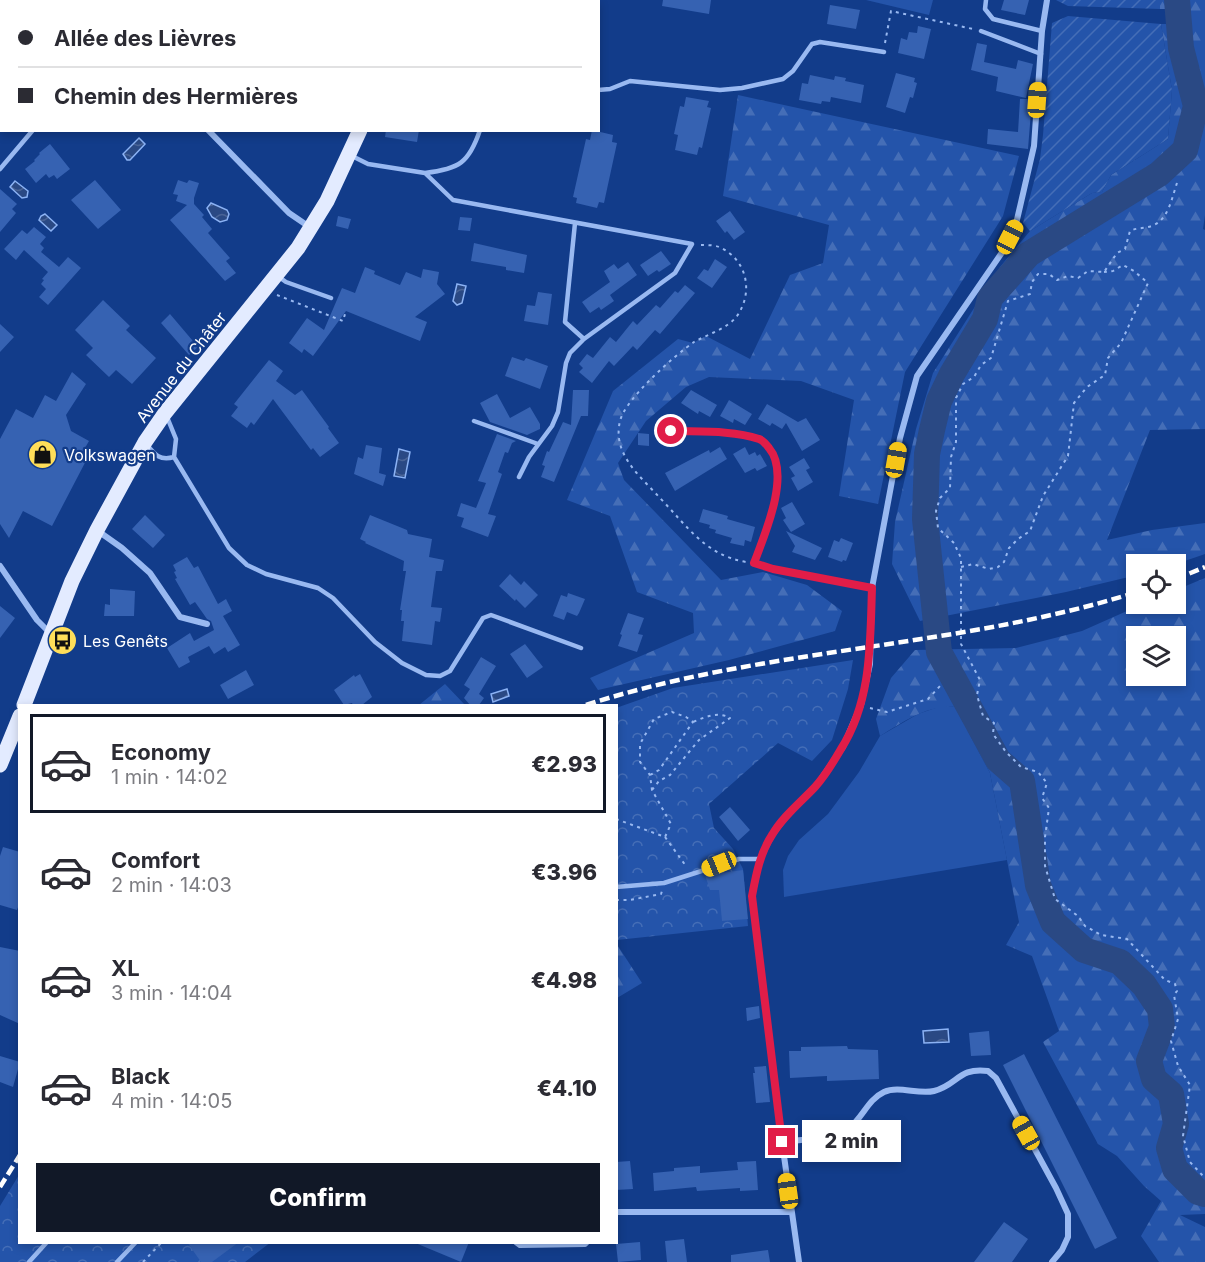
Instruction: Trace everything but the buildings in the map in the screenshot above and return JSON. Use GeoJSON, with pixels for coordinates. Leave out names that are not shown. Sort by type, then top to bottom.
{"type":"FeatureCollection","features":[{"type":"Feature","properties":{"kind":"main road","name":"Avenue du Châter"},"geometry":{"type":"LineString","coordinates":[[24,704],[72,581],[145,442],[165,413],[277,275],[311,228],[327,201],[359,132]]}},
{"type":"Feature","properties":{"kind":"main road"},"geometry":{"type":"LineString","coordinates":[[0,765],[18,721]]}},
{"type":"Feature","properties":{"kind":"street"},"geometry":{"type":"LineString","coordinates":[[798,1262],[752,896],[760,859],[772,835],[788,814],[817,785],[843,747],[861,705],[870,664],[872,588],[900,438],[916,376],[1003,251],[1016,224],[1034,147],[1042,31],[1047,0]]}},
{"type":"Feature","properties":{"kind":"street"},"geometry":{"type":"LineString","coordinates":[[210,132],[289,213],[311,228]]}},
{"type":"Feature","properties":{"kind":"street"},"geometry":{"type":"LineString","coordinates":[[97,530],[150,573],[180,617],[207,624]]}},
{"type":"Feature","properties":{"kind":"street"},"geometry":{"type":"LineString","coordinates":[[0,566],[37,620],[51,634]]}},
{"type":"Feature","properties":{"kind":"street"},"geometry":{"type":"LineString","coordinates":[[782,1142],[827,1136],[848,1129],[873,1099],[891,1089],[933,1092],[945,1087],[967,1071],[988,1071],[996,1078],[1068,1214],[1068,1237],[1062,1250],[1052,1262]]}},
{"type":"Feature","properties":{"kind":"street"},"geometry":{"type":"LineString","coordinates":[[618,1212],[791,1212]]}},
{"type":"Feature","properties":{"kind":"street"},"geometry":{"type":"LineString","coordinates":[[519,1244],[585,1244]]}},
{"type":"Feature","properties":{"kind":"lane"},"geometry":{"type":"LineString","coordinates":[[986,0],[985,9],[993,19],[1042,31]]}},
{"type":"Feature","properties":{"kind":"lane"},"geometry":{"type":"LineString","coordinates":[[981,31],[1041,54]]}},
{"type":"Feature","properties":{"kind":"lane"},"geometry":{"type":"LineString","coordinates":[[600,90],[610,89],[630,81],[720,90],[742,88],[783,79],[793,71],[812,44],[820,42],[884,52]]}},
{"type":"Feature","properties":{"kind":"lane"},"geometry":{"type":"LineString","coordinates":[[0,169],[31,132]]}},
{"type":"Feature","properties":{"kind":"lane"},"geometry":{"type":"LineString","coordinates":[[348,154],[368,164],[425,173],[443,171],[468,158],[479,132]]}},
{"type":"Feature","properties":{"kind":"lane"},"geometry":{"type":"LineString","coordinates":[[425,173],[453,200],[692,244],[675,273],[584,339],[570,353],[566,363],[558,412],[552,426],[529,457],[519,477]]}},
{"type":"Feature","properties":{"kind":"lane"},"geometry":{"type":"LineString","coordinates":[[575,223],[565,322],[584,339]]}},
{"type":"Feature","properties":{"kind":"lane"},"geometry":{"type":"LineString","coordinates":[[277,275],[287,283],[331,298]]}},
{"type":"Feature","properties":{"kind":"lane"},"geometry":{"type":"LineString","coordinates":[[165,413],[176,439],[174,457],[229,548],[247,565],[266,574],[318,588],[333,598],[375,642],[402,663],[426,675],[440,676],[450,671],[483,618],[491,615],[581,648]]}},
{"type":"Feature","properties":{"kind":"lane"},"geometry":{"type":"LineString","coordinates":[[474,421],[538,444]]}},
{"type":"Feature","properties":{"kind":"lane"},"geometry":{"type":"LineString","coordinates":[[671,431],[730,433],[762,440],[776,456],[778,482],[767,530],[754,563],[773,569],[872,588]]}},
{"type":"Feature","properties":{"kind":"lane"},"geometry":{"type":"LineString","coordinates":[[145,442],[157,457],[166,459],[174,457]]}},
{"type":"Feature","properties":{"kind":"lane"},"geometry":{"type":"LineString","coordinates":[[618,887],[664,883],[739,859],[760,859]]}},
{"type":"Feature","properties":{"kind":"lane"},"geometry":{"type":"LineString","coordinates":[[29,1262],[45,1244]]}},
{"type":"Feature","properties":{"kind":"lane"},"geometry":{"type":"LineString","coordinates":[[117,1262],[134,1244]]}},
{"type":"Feature","properties":{"kind":"path"},"geometry":{"type":"LineString","coordinates":[[884,52],[891,11],[981,31]]}},
{"type":"Feature","properties":{"kind":"path"},"geometry":{"type":"LineString","coordinates":[[1104,272],[1117,253],[1125,249],[1130,231],[1138,227],[1154,225],[1167,213],[1177,183]]}},
{"type":"Feature","properties":{"kind":"path"},"geometry":{"type":"LineString","coordinates":[[692,244],[718,247],[742,265],[747,293],[743,306],[727,325],[693,343],[628,402],[620,421],[619,437],[625,460],[707,547],[730,559],[754,563]]}},
{"type":"Feature","properties":{"kind":"path"},"geometry":{"type":"LineString","coordinates":[[961,567],[973,564],[989,569],[998,567],[1004,562],[1009,548],[1030,531],[1043,496],[1068,456],[1074,403],[1087,387],[1105,375],[1108,358],[1122,343],[1148,283],[1124,265],[1113,271],[1088,271],[1078,278],[1068,276],[1057,280],[1048,274],[1038,274],[1032,282],[1030,294],[1008,301],[991,358],[981,365],[974,377],[963,384],[956,398],[956,442],[951,457],[950,488],[940,498],[936,511],[938,528],[954,543],[961,558],[961,567],[961,644],[980,680],[978,695],[983,716],[994,723],[993,734],[1006,752],[1022,767],[1038,772],[1047,783],[1042,798],[1049,808],[1045,837],[1045,866],[1055,899],[1078,916],[1085,926],[1101,935],[1127,939],[1165,980],[1174,984],[1177,991],[1174,995],[1178,1019],[1171,1041],[1178,1066],[1190,1085],[1183,1136],[1190,1162],[1205,1178]]}},
{"type":"Feature","properties":{"kind":"path"},"geometry":{"type":"LineString","coordinates":[[277,295],[343,321],[345,314]]}},
{"type":"Feature","properties":{"kind":"path"},"geometry":{"type":"LineString","coordinates":[[861,705],[887,712],[928,699],[940,686]]}},
{"type":"Feature","properties":{"kind":"path"},"geometry":{"type":"LineString","coordinates":[[665,837],[671,824],[652,790],[650,775],[640,762],[640,744],[654,719],[672,712],[693,722]]}},
{"type":"Feature","properties":{"kind":"path"},"geometry":{"type":"LineString","coordinates":[[650,775],[660,770],[693,722],[723,714],[730,718],[699,740],[670,775],[659,781],[652,790]]}},
{"type":"Feature","properties":{"kind":"path"},"geometry":{"type":"LineString","coordinates":[[618,820],[665,837],[693,874]]}},
{"type":"Feature","properties":{"kind":"path"},"geometry":{"type":"LineString","coordinates":[[618,900],[661,894],[664,883]]}},
{"type":"Feature","properties":{"kind":"path"},"geometry":{"type":"LineString","coordinates":[[143,1262],[160,1244]]}},
{"type":"Feature","properties":{"kind":"green space"},"geometry":{"type":"Polygon","coordinates":[[[866,0],[933,0],[929,15],[866,0]]]}},
{"type":"Feature","properties":{"kind":"green space"},"geometry":{"type":"Polygon","coordinates":[[[1056,0],[1160,0],[1160,9],[1068,6],[1056,0]]]}},
{"type":"Feature","properties":{"kind":"green space"},"geometry":{"type":"Polygon","coordinates":[[[1160,0],[1205,0],[1205,215],[1203,229],[1205,230],[1205,429],[1150,430],[1107,540],[1152,530],[1205,523],[1205,554],[1186,561],[1186,554],[1126,554],[1126,578],[920,621],[892,564],[895,522],[916,429],[933,373],[1000,267],[1030,231],[1092,193],[1102,192],[1111,175],[1168,139],[1172,90],[1161,24],[1167,24],[1168,9],[1160,9],[1160,0]]]}},
{"type":"Feature","properties":{"kind":"green space"},"geometry":{"type":"Polygon","coordinates":[[[1068,16],[1161,24],[1172,90],[1168,139],[1111,175],[1102,192],[1092,193],[1030,231],[1023,223],[1040,159],[1052,23],[1068,16]]]}},
{"type":"Feature","properties":{"kind":"green space"},"geometry":{"type":"Polygon","coordinates":[[[738,95],[1019,156],[1003,216],[905,372],[878,504],[839,496],[854,400],[801,381],[709,377],[686,387],[646,421],[618,463],[624,480],[721,580],[763,572],[807,585],[842,611],[835,631],[729,660],[598,690],[590,678],[694,633],[693,613],[637,592],[610,516],[567,500],[613,391],[678,339],[693,343],[706,336],[750,359],[790,275],[823,263],[829,225],[723,196],[738,95]]]}},
{"type":"Feature","properties":{"kind":"green space"},"geometry":{"type":"Polygon","coordinates":[[[1205,578],[1205,1214],[1180,1215],[1205,1227],[1205,1262],[1159,1262],[1141,1236],[1161,1201],[1117,1156],[1098,1144],[1043,1042],[1059,1031],[1032,956],[1006,945],[1019,922],[990,773],[955,707],[944,707],[925,712],[880,736],[876,719],[891,678],[915,650],[1016,648],[1082,631],[1126,611],[1126,614],[1186,614],[1186,586],[1205,578]]]}},
{"type":"Feature","properties":{"kind":"green space"},"geometry":{"type":"Polygon","coordinates":[[[853,660],[848,689],[832,740],[812,761],[778,743],[709,804],[714,828],[733,849],[743,869],[748,926],[618,940],[618,707],[673,688],[853,660]]]}},
{"type":"Feature","properties":{"kind":"green space"},"geometry":{"type":"Polygon","coordinates":[[[445,684],[464,704],[420,704],[445,684]]]}},
{"type":"Feature","properties":{"kind":"green space"},"geometry":{"type":"Polygon","coordinates":[[[941,706],[955,707],[990,773],[1007,860],[784,897],[783,870],[788,856],[799,840],[828,814],[859,772],[880,736],[918,714],[941,706]]]}},
{"type":"Feature","properties":{"kind":"green space"},"geometry":{"type":"Polygon","coordinates":[[[618,946],[642,983],[618,997],[618,946]]]}},
{"type":"Feature","properties":{"kind":"green space"},"geometry":{"type":"Polygon","coordinates":[[[18,1177],[18,1244],[268,1244],[245,1262],[0,1262],[0,1206],[18,1177]]]}},
{"type":"Feature","properties":{"kind":"water"},"geometry":{"type":"Polygon","coordinates":[[[139,138],[145,144],[130,160],[127,160],[123,154],[139,138]]]}},
{"type":"Feature","properties":{"kind":"water"},"geometry":{"type":"Polygon","coordinates":[[[15,181],[28,191],[27,197],[22,198],[10,187],[15,181]]]}},
{"type":"Feature","properties":{"kind":"water"},"geometry":{"type":"Polygon","coordinates":[[[211,203],[227,210],[229,214],[227,220],[220,222],[212,217],[207,208],[211,203]]]}},
{"type":"Feature","properties":{"kind":"water"},"geometry":{"type":"Polygon","coordinates":[[[45,214],[57,225],[51,231],[39,220],[45,214]]]}},
{"type":"Feature","properties":{"kind":"water"},"geometry":{"type":"Polygon","coordinates":[[[457,284],[466,286],[462,303],[457,305],[453,301],[457,284]]]}},
{"type":"Feature","properties":{"kind":"water"},"geometry":{"type":"Polygon","coordinates":[[[399,449],[410,452],[405,478],[394,476],[399,449]]]}},
{"type":"Feature","properties":{"kind":"water"},"geometry":{"type":"Polygon","coordinates":[[[507,689],[509,696],[493,702],[491,694],[507,689]]]}},
{"type":"Feature","properties":{"kind":"water"},"geometry":{"type":"Polygon","coordinates":[[[948,1029],[949,1042],[924,1043],[923,1031],[948,1029]]]}},
{"type":"Feature","properties":{"kind":"waterway"},"geometry":{"type":"LineString","coordinates":[[1177,0],[1181,48],[1196,106],[1185,150],[1159,174],[1029,254],[990,298],[985,319],[952,374],[939,401],[927,454],[925,519],[939,652],[998,760],[1022,781],[1038,885],[1053,922],[1084,950],[1120,962],[1144,985],[1160,1009],[1162,1027],[1149,1061],[1154,1079],[1171,1094],[1176,1124],[1169,1148],[1175,1169],[1198,1192],[1205,1194]]}},
{"type":"Feature","properties":{"kind":"railway"},"geometry":{"type":"LineString","coordinates":[[1186,575],[1205,567]]}},
{"type":"Feature","properties":{"kind":"railway"},"geometry":{"type":"LineString","coordinates":[[590,704],[654,686],[722,671],[1000,626],[1069,611],[1126,595]]}},
{"type":"Feature","properties":{"kind":"railway"},"geometry":{"type":"LineString","coordinates":[[0,1187],[18,1158]]}},
{"type":"Feature","properties":{"kind":"place","name":"Volkswagen"},"geometry":{"type":"Point","coordinates":[43,455]}},
{"type":"Feature","properties":{"kind":"place","name":"Les Genêts"},"geometry":{"type":"Point","coordinates":[62,641]}},
{"type":"Feature","properties":{"kind":"route"},"geometry":{"type":"LineString","coordinates":[[671,431],[730,433],[762,440],[776,456],[778,482],[767,530],[754,563],[773,569],[872,588],[870,664],[861,705],[843,747],[817,785],[788,814],[772,835],[760,859],[752,896],[782,1142]]}}]}
